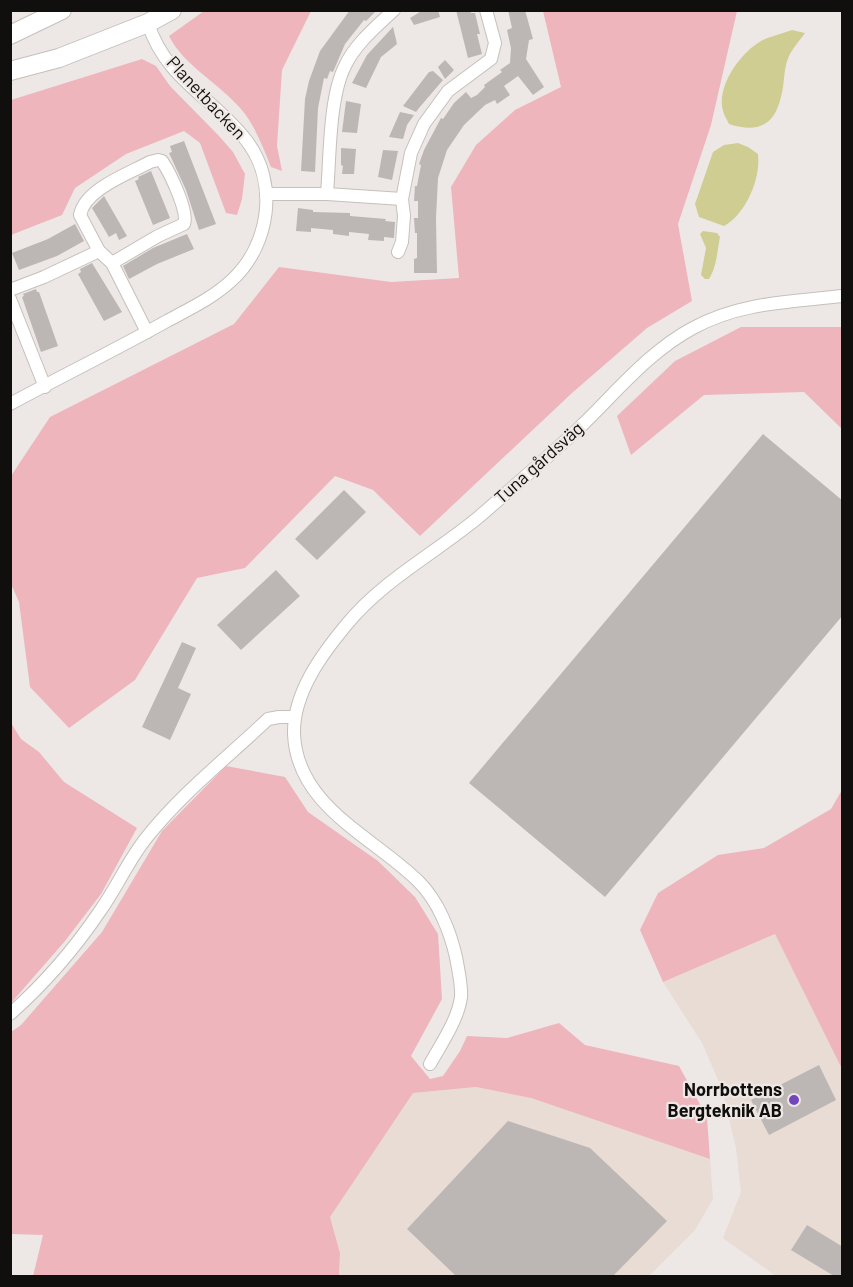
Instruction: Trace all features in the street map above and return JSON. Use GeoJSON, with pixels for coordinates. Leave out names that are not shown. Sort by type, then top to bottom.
{"type":"FeatureCollection","features":[{"type":"Feature","properties":{"kind":"main road"},"geometry":{"type":"LineString","coordinates":[[10,21],[35,10]]}},
{"type":"Feature","properties":{"kind":"main road"},"geometry":{"type":"LineString","coordinates":[[10,35],[62,10]]}},
{"type":"Feature","properties":{"kind":"main road"},"geometry":{"type":"LineString","coordinates":[[10,70],[58,58],[146,17],[171,10]]}},
{"type":"Feature","properties":{"kind":"street"},"geometry":{"type":"LineString","coordinates":[[327,194],[333,116],[338,86],[345,65],[363,40],[394,10]]}},
{"type":"Feature","properties":{"kind":"street"},"geometry":{"type":"LineString","coordinates":[[398,252],[402,242],[404,216],[402,200],[411,153],[424,124],[448,91],[491,59],[495,43],[486,10]]}},
{"type":"Feature","properties":{"kind":"street","name":"Planetbacken"},"geometry":{"type":"LineString","coordinates":[[10,404],[147,332],[220,290],[244,267],[254,253],[265,223],[266,194],[257,158],[246,140],[176,72],[151,33],[146,17]]}},
{"type":"Feature","properties":{"kind":"street"},"geometry":{"type":"LineString","coordinates":[[112,263],[140,245],[184,224],[186,218],[183,207],[162,161],[150,162],[104,187],[86,199],[80,215],[99,251],[112,263],[147,332]]}},
{"type":"Feature","properties":{"kind":"street"},"geometry":{"type":"LineString","coordinates":[[266,194],[327,194],[402,200]]}},
{"type":"Feature","properties":{"kind":"street"},"geometry":{"type":"LineString","coordinates":[[10,290],[99,251]]}},
{"type":"Feature","properties":{"kind":"street","name":"Tuna gårdsväg"},"geometry":{"type":"LineString","coordinates":[[430,1065],[454,1017],[461,997],[455,952],[445,923],[420,883],[321,801],[311,788],[298,758],[294,737],[295,717],[301,697],[317,664],[357,612],[508,491],[578,429],[654,354],[687,331],[726,313],[746,307],[843,296]]}},
{"type":"Feature","properties":{"kind":"street"},"geometry":{"type":"LineString","coordinates":[[10,299],[45,387]]}},
{"type":"Feature","properties":{"kind":"street"},"geometry":{"type":"LineString","coordinates":[[10,1014],[26,1000],[65,956],[99,912],[146,839],[201,780],[268,719],[295,717]]}},
{"type":"Feature","properties":{"kind":"shaded area"},"geometry":{"type":"Polygon","coordinates":[[[204,11],[311,11],[282,70],[277,146],[282,171],[271,167],[255,129],[241,109],[183,56],[169,36],[204,11]]]}},
{"type":"Feature","properties":{"kind":"shaded area"},"geometry":{"type":"Polygon","coordinates":[[[543,11],[737,11],[711,125],[678,224],[692,301],[647,328],[572,393],[420,536],[373,490],[335,476],[245,568],[197,578],[135,680],[69,728],[30,687],[19,602],[11,584],[11,476],[50,417],[234,324],[279,267],[391,282],[459,278],[451,187],[476,145],[515,110],[561,87],[543,11]]]}},
{"type":"Feature","properties":{"kind":"shaded area"},"geometry":{"type":"Polygon","coordinates":[[[792,30],[805,33],[787,61],[781,97],[774,115],[769,121],[755,127],[739,127],[729,124],[723,113],[723,92],[726,81],[738,62],[761,41],[792,30]]]}},
{"type":"Feature","properties":{"kind":"shaded area"},"geometry":{"type":"Polygon","coordinates":[[[142,59],[156,66],[170,86],[233,152],[245,174],[242,199],[237,215],[226,213],[200,143],[184,131],[126,154],[75,188],[62,215],[11,235],[11,100],[142,59]]]}},
{"type":"Feature","properties":{"kind":"shaded area"},"geometry":{"type":"Polygon","coordinates":[[[738,143],[758,154],[757,174],[745,204],[739,213],[724,226],[699,217],[695,204],[713,152],[724,145],[738,143]]]}},
{"type":"Feature","properties":{"kind":"shaded area"},"geometry":{"type":"Polygon","coordinates":[[[703,231],[717,233],[720,237],[715,264],[709,279],[701,275],[706,248],[700,234],[703,231]]]}},
{"type":"Feature","properties":{"kind":"shaded area"},"geometry":{"type":"Polygon","coordinates":[[[741,327],[842,327],[842,429],[804,392],[704,395],[631,455],[617,416],[675,361],[741,327]]]}},
{"type":"Feature","properties":{"kind":"shaded area"},"geometry":{"type":"Polygon","coordinates":[[[11,723],[21,739],[39,752],[64,782],[137,828],[101,894],[65,941],[11,1003],[11,723]]]}},
{"type":"Feature","properties":{"kind":"shaded area"},"geometry":{"type":"Polygon","coordinates":[[[226,766],[285,777],[308,812],[378,861],[415,897],[438,934],[442,999],[411,1056],[430,1079],[443,1076],[467,1036],[507,1038],[559,1023],[585,1045],[679,1066],[707,1117],[710,1159],[531,1098],[476,1087],[413,1093],[330,1217],[340,1253],[339,1276],[33,1276],[43,1235],[11,1234],[11,1032],[21,1025],[102,932],[162,831],[226,766]]]}},
{"type":"Feature","properties":{"kind":"shaded area"},"geometry":{"type":"Polygon","coordinates":[[[842,790],[842,1069],[775,934],[663,982],[640,930],[658,893],[718,855],[764,848],[831,809],[842,790]]]}},
{"type":"Feature","properties":{"kind":"shaded area"},"geometry":{"type":"Polygon","coordinates":[[[775,934],[842,1069],[842,1276],[776,1276],[723,1238],[741,1192],[736,1148],[722,1089],[702,1043],[663,982],[775,934]]]}},
{"type":"Feature","properties":{"kind":"shaded area"},"geometry":{"type":"Polygon","coordinates":[[[476,1087],[531,1098],[710,1159],[713,1199],[695,1230],[649,1276],[339,1276],[340,1253],[330,1217],[412,1093],[476,1087]]]}},
{"type":"Feature","properties":{"kind":"building"},"geometry":{"type":"Polygon","coordinates":[[[350,10],[377,10],[366,21],[364,20],[345,44],[333,72],[330,71],[327,79],[324,78],[318,108],[315,172],[301,171],[305,99],[309,81],[320,51],[350,10]]]}},
{"type":"Feature","properties":{"kind":"building"},"geometry":{"type":"Polygon","coordinates":[[[423,10],[438,10],[440,17],[414,25],[410,18],[423,10]]]}},
{"type":"Feature","properties":{"kind":"building"},"geometry":{"type":"Polygon","coordinates":[[[456,10],[470,10],[471,13],[475,13],[482,54],[468,58],[456,10]]]}},
{"type":"Feature","properties":{"kind":"building"},"geometry":{"type":"Polygon","coordinates":[[[508,10],[525,10],[533,39],[529,40],[526,59],[544,87],[533,95],[518,76],[504,86],[510,95],[497,104],[495,100],[485,105],[464,125],[447,150],[438,178],[437,273],[414,273],[414,259],[417,258],[417,233],[415,233],[414,218],[418,218],[418,201],[414,201],[415,186],[417,186],[421,165],[419,164],[424,150],[441,118],[443,119],[454,103],[466,92],[471,98],[477,95],[485,87],[484,85],[510,63],[511,48],[507,30],[512,28],[508,10]]]}},
{"type":"Feature","properties":{"kind":"building"},"geometry":{"type":"Polygon","coordinates":[[[393,27],[397,44],[381,57],[366,88],[352,83],[367,55],[393,27]]]}},
{"type":"Feature","properties":{"kind":"building"},"geometry":{"type":"Polygon","coordinates":[[[445,60],[454,70],[445,79],[438,67],[445,60]]]}},
{"type":"Feature","properties":{"kind":"building"},"geometry":{"type":"Polygon","coordinates":[[[433,71],[443,80],[416,112],[403,106],[429,72],[433,71]]]}},
{"type":"Feature","properties":{"kind":"building"},"geometry":{"type":"Polygon","coordinates":[[[346,101],[361,104],[357,133],[342,132],[346,101]]]}},
{"type":"Feature","properties":{"kind":"building"},"geometry":{"type":"Polygon","coordinates":[[[400,112],[414,115],[407,125],[403,139],[389,137],[400,112]]]}},
{"type":"Feature","properties":{"kind":"building"},"geometry":{"type":"Polygon","coordinates":[[[184,141],[216,224],[199,230],[186,190],[169,153],[172,152],[170,146],[184,141]]]}},
{"type":"Feature","properties":{"kind":"building"},"geometry":{"type":"Polygon","coordinates":[[[341,148],[356,149],[354,174],[342,174],[341,148]]]}},
{"type":"Feature","properties":{"kind":"building"},"geometry":{"type":"Polygon","coordinates":[[[383,150],[398,151],[392,180],[378,177],[383,150]]]}},
{"type":"Feature","properties":{"kind":"building"},"geometry":{"type":"Polygon","coordinates":[[[151,171],[170,218],[153,225],[135,181],[139,179],[138,177],[151,171]]]}},
{"type":"Feature","properties":{"kind":"building"},"geometry":{"type":"Polygon","coordinates":[[[104,196],[127,236],[119,240],[116,233],[109,237],[92,208],[104,196]]]}},
{"type":"Feature","properties":{"kind":"building"},"geometry":{"type":"Polygon","coordinates":[[[298,208],[313,210],[313,212],[350,213],[350,216],[386,219],[385,221],[395,222],[394,238],[384,237],[384,241],[368,240],[369,234],[349,232],[349,236],[333,234],[333,230],[311,228],[311,232],[296,231],[298,208]]]}},
{"type":"Feature","properties":{"kind":"building"},"geometry":{"type":"Polygon","coordinates":[[[75,224],[84,241],[57,256],[19,270],[12,253],[48,239],[75,224]]]}},
{"type":"Feature","properties":{"kind":"building"},"geometry":{"type":"Polygon","coordinates":[[[187,234],[194,249],[157,264],[129,279],[123,266],[153,248],[187,234]]]}},
{"type":"Feature","properties":{"kind":"building"},"geometry":{"type":"Polygon","coordinates":[[[92,263],[122,312],[104,321],[78,274],[81,272],[80,269],[92,263]]]}},
{"type":"Feature","properties":{"kind":"building"},"geometry":{"type":"Polygon","coordinates":[[[36,289],[58,346],[41,352],[22,297],[23,294],[36,289]]]}},
{"type":"Feature","properties":{"kind":"building"},"geometry":{"type":"Polygon","coordinates":[[[763,434],[843,501],[843,615],[605,897],[469,783],[763,434]]]}},
{"type":"Feature","properties":{"kind":"building"},"geometry":{"type":"Polygon","coordinates":[[[344,490],[366,512],[317,560],[295,539],[344,490]]]}},
{"type":"Feature","properties":{"kind":"building"},"geometry":{"type":"Polygon","coordinates":[[[276,570],[300,596],[241,650],[217,625],[276,570]]]}},
{"type":"Feature","properties":{"kind":"building"},"geometry":{"type":"Polygon","coordinates":[[[182,642],[196,648],[178,688],[191,694],[170,740],[142,727],[182,642]]]}},
{"type":"Feature","properties":{"kind":"building","name":"Norrbottens Bergteknik AB"},"geometry":{"type":"Polygon","coordinates":[[[819,1065],[836,1100],[769,1135],[751,1100],[819,1065]]]}},
{"type":"Feature","properties":{"kind":"building"},"geometry":{"type":"Polygon","coordinates":[[[508,1121],[590,1148],[667,1221],[613,1276],[456,1276],[407,1229],[508,1121]]]}},
{"type":"Feature","properties":{"kind":"building"},"geometry":{"type":"Polygon","coordinates":[[[807,1225],[843,1247],[843,1276],[834,1276],[791,1250],[807,1225]]]}},
{"type":"Feature","properties":{"kind":"place","name":"Norrbottens Bergteknik AB"},"geometry":{"type":"Point","coordinates":[794,1100]}}]}
